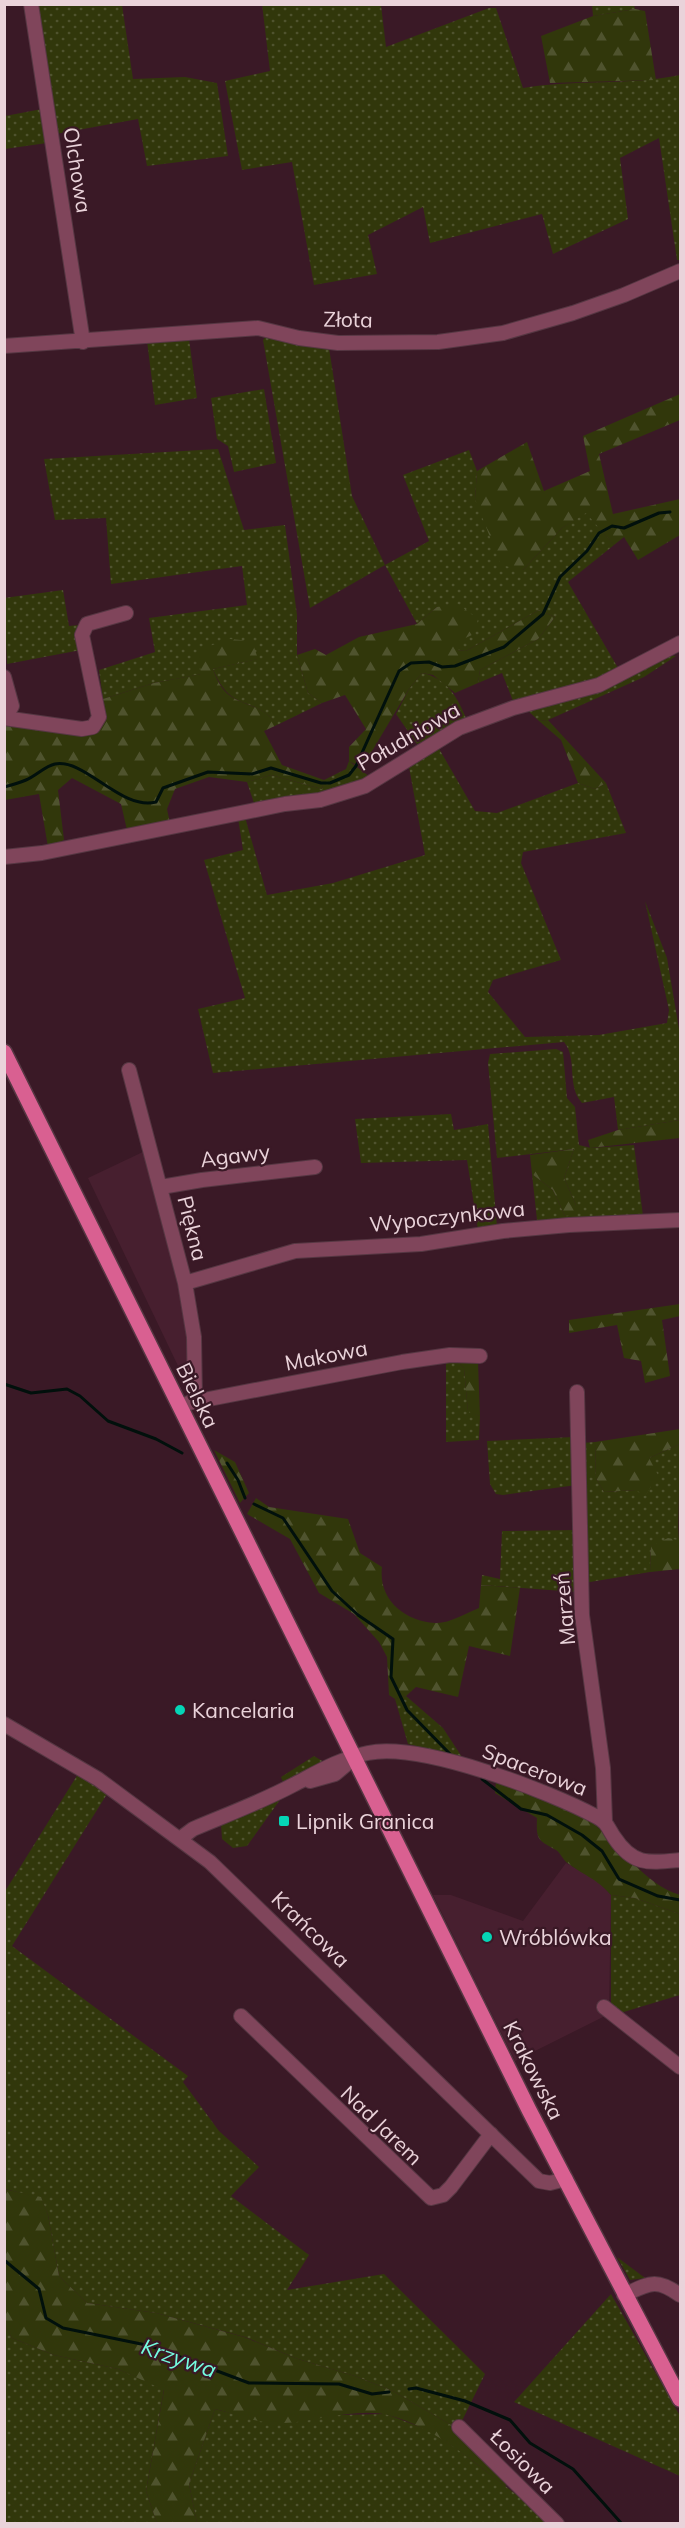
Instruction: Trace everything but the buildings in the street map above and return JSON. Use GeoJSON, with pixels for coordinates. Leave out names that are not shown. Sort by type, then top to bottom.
{"type":"FeatureCollection","features":[{"type":"Feature","properties":{"kind":"main road","name":"Bielska"},"geometry":{"type":"LineString","coordinates":[[4,1052],[354,1758]]}},
{"type":"Feature","properties":{"kind":"main road","name":"Krakowska"},"geometry":{"type":"LineString","coordinates":[[354,1758],[624,2295],[681,2399]]}},
{"type":"Feature","properties":{"kind":"street","name":"Olchowa"},"geometry":{"type":"LineString","coordinates":[[31,4],[83,342]]}},
{"type":"Feature","properties":{"kind":"street","name":"Złota"},"geometry":{"type":"LineString","coordinates":[[4,346],[258,328],[299,338],[338,342],[438,342],[503,333],[573,313],[624,295],[681,270]]}},
{"type":"Feature","properties":{"kind":"street"},"geometry":{"type":"LineString","coordinates":[[4,677],[12,706],[5,718],[82,729],[93,727],[99,717],[82,635],[87,624],[126,613]]}},
{"type":"Feature","properties":{"kind":"street","name":"Południowa"},"geometry":{"type":"LineString","coordinates":[[4,857],[42,853],[285,804],[320,800],[365,786],[459,728],[513,708],[599,685],[681,643]]}},
{"type":"Feature","properties":{"kind":"street","name":"Piękna"},"geometry":{"type":"LineString","coordinates":[[129,1070],[132,1092],[161,1187],[186,1283],[194,1337],[195,1400]]}},
{"type":"Feature","properties":{"kind":"street","name":"Agawy"},"geometry":{"type":"LineString","coordinates":[[161,1187],[315,1167]]}},
{"type":"Feature","properties":{"kind":"street","name":"Wypoczynkowa"},"geometry":{"type":"LineString","coordinates":[[186,1283],[295,1251],[421,1244],[503,1231],[569,1225],[681,1220]]}},
{"type":"Feature","properties":{"kind":"street","name":"Makowa"},"geometry":{"type":"LineString","coordinates":[[180,1406],[195,1400],[402,1362],[450,1355],[480,1356]]}},
{"type":"Feature","properties":{"kind":"street","name":"Marzeń"},"geometry":{"type":"LineString","coordinates":[[577,1392],[582,1615],[603,1768],[605,1821]]}},
{"type":"Feature","properties":{"kind":"street","name":"Krańcowa"},"geometry":{"type":"LineString","coordinates":[[4,1724],[98,1779],[181,1839],[294,1941],[539,2181],[550,2183],[566,2179]]}},
{"type":"Feature","properties":{"kind":"street","name":"Spacerowa"},"geometry":{"type":"LineString","coordinates":[[181,1839],[193,1829],[292,1786],[330,1764],[374,1752],[392,1752],[461,1764],[570,1802],[605,1821],[621,1848],[640,1861],[651,1863],[681,1860]]}},
{"type":"Feature","properties":{"kind":"street"},"geometry":{"type":"LineString","coordinates":[[604,2007],[681,2067]]}},
{"type":"Feature","properties":{"kind":"street","name":"Nad Jarem"},"geometry":{"type":"LineString","coordinates":[[241,2016],[431,2198],[443,2195],[451,2187],[491,2134]]}},
{"type":"Feature","properties":{"kind":"street"},"geometry":{"type":"LineString","coordinates":[[624,2295],[646,2284],[659,2283],[681,2295]]}},
{"type":"Feature","properties":{"kind":"street","name":"Łosiowa"},"geometry":{"type":"LineString","coordinates":[[459,2427],[557,2523]]}},
{"type":"Feature","properties":{"kind":"shaded area"},"geometry":{"type":"Polygon","coordinates":[[[147,1150],[188,1328],[189,1365],[180,1370],[88,1178],[147,1150]]]}},
{"type":"Feature","properties":{"kind":"shaded area"},"geometry":{"type":"Polygon","coordinates":[[[566,1863],[598,1881],[611,1895],[609,2014],[515,2061],[433,1895],[451,1895],[523,1921],[566,1863]]]}},
{"type":"Feature","properties":{"kind":"green space"},"geometry":{"type":"Polygon","coordinates":[[[262,4],[381,5],[386,47],[489,8],[496,8],[523,88],[680,75],[680,260],[677,260],[659,138],[620,158],[628,219],[553,254],[542,214],[430,243],[423,207],[368,235],[377,274],[314,285],[292,162],[242,170],[225,81],[270,71],[262,4]]]}},
{"type":"Feature","properties":{"kind":"green space"},"geometry":{"type":"Polygon","coordinates":[[[38,5],[122,5],[133,79],[185,77],[217,83],[228,156],[147,166],[138,119],[56,134],[38,5]]]}},
{"type":"Feature","properties":{"kind":"green space"},"geometry":{"type":"Polygon","coordinates":[[[592,5],[634,5],[635,9],[593,16],[592,5]]]}},
{"type":"Feature","properties":{"kind":"green space"},"geometry":{"type":"Polygon","coordinates":[[[635,9],[645,11],[656,80],[550,83],[541,36],[593,16],[635,9]]]}},
{"type":"Feature","properties":{"kind":"green space"},"geometry":{"type":"Polygon","coordinates":[[[42,109],[47,143],[5,149],[5,116],[42,109]]]}},
{"type":"Feature","properties":{"kind":"green space"},"geometry":{"type":"Polygon","coordinates":[[[268,334],[329,348],[352,496],[385,565],[310,608],[263,340],[268,334]]]}},
{"type":"Feature","properties":{"kind":"green space"},"geometry":{"type":"Polygon","coordinates":[[[189,339],[197,398],[155,405],[147,341],[189,339]]]}},
{"type":"Feature","properties":{"kind":"green space"},"geometry":{"type":"Polygon","coordinates":[[[264,389],[276,463],[234,472],[228,446],[217,439],[211,398],[264,389]]]}},
{"type":"Feature","properties":{"kind":"green space"},"geometry":{"type":"Polygon","coordinates":[[[680,394],[680,420],[599,454],[613,514],[680,499],[680,535],[638,560],[624,537],[614,545],[586,513],[562,528],[523,570],[501,565],[475,499],[477,471],[527,442],[544,491],[590,471],[583,436],[680,394]]]}},
{"type":"Feature","properties":{"kind":"green space"},"geometry":{"type":"Polygon","coordinates":[[[218,449],[244,530],[285,525],[297,615],[297,655],[308,693],[322,703],[277,725],[260,710],[235,699],[228,693],[213,669],[257,659],[251,641],[202,674],[154,683],[103,699],[99,670],[155,652],[149,618],[247,605],[242,566],[111,584],[106,518],[55,520],[44,459],[218,449]]]}},
{"type":"Feature","properties":{"kind":"green space"},"geometry":{"type":"Polygon","coordinates":[[[469,450],[477,471],[475,499],[523,570],[562,528],[586,512],[614,545],[568,582],[618,668],[599,679],[513,701],[502,673],[478,683],[480,670],[538,639],[555,617],[539,610],[466,651],[457,650],[457,642],[437,607],[417,624],[385,565],[429,541],[403,475],[469,450]]]}},
{"type":"Feature","properties":{"kind":"green space"},"geometry":{"type":"Polygon","coordinates":[[[63,590],[69,626],[79,625],[81,650],[7,664],[4,598],[63,590]]]}},
{"type":"Feature","properties":{"kind":"green space"},"geometry":{"type":"Polygon","coordinates":[[[458,604],[478,619],[474,634],[457,642],[457,650],[466,651],[539,610],[555,617],[538,639],[480,670],[478,683],[455,693],[433,675],[422,673],[409,689],[362,768],[349,761],[349,747],[366,729],[345,695],[322,703],[308,693],[297,655],[315,649],[326,655],[359,637],[417,624],[437,607],[458,604]]]}},
{"type":"Feature","properties":{"kind":"green space"},"geometry":{"type":"Polygon","coordinates":[[[230,639],[252,641],[258,659],[213,669],[219,683],[234,698],[269,716],[277,725],[264,731],[282,765],[324,780],[322,789],[271,775],[247,782],[209,777],[175,789],[167,809],[170,823],[127,830],[121,804],[72,778],[58,790],[64,840],[48,847],[39,794],[5,800],[5,722],[85,733],[102,718],[103,699],[154,683],[201,674],[198,650],[230,639]]]}},
{"type":"Feature","properties":{"kind":"green space"},"geometry":{"type":"Polygon","coordinates":[[[664,655],[676,656],[644,677],[548,720],[539,721],[526,709],[664,655]]]}},
{"type":"Feature","properties":{"kind":"green space"},"geometry":{"type":"Polygon","coordinates":[[[422,673],[439,680],[451,690],[467,720],[417,744],[396,714],[409,689],[422,673]]]}},
{"type":"Feature","properties":{"kind":"green space"},"geometry":{"type":"Polygon","coordinates":[[[548,720],[606,783],[595,789],[578,783],[561,740],[539,721],[548,720]]]}},
{"type":"Feature","properties":{"kind":"green space"},"geometry":{"type":"Polygon","coordinates":[[[438,747],[475,811],[497,813],[578,783],[595,789],[606,783],[626,833],[523,852],[521,863],[561,960],[493,980],[488,992],[525,1037],[599,1035],[667,1023],[669,1010],[645,901],[667,958],[680,1035],[680,1120],[618,1130],[614,1097],[582,1103],[577,1096],[570,1056],[564,1042],[213,1073],[198,1009],[245,998],[204,860],[243,850],[238,818],[245,817],[267,895],[333,883],[425,855],[409,767],[438,747]]]}},
{"type":"Feature","properties":{"kind":"green space"},"geometry":{"type":"Polygon","coordinates":[[[349,761],[370,777],[320,794],[254,803],[247,782],[271,775],[322,789],[324,780],[346,769],[349,761]]]}},
{"type":"Feature","properties":{"kind":"green space"},"geometry":{"type":"Polygon","coordinates":[[[556,1049],[563,1052],[567,1098],[575,1107],[579,1145],[591,1148],[634,1145],[643,1216],[537,1220],[532,1174],[553,1190],[565,1216],[576,1205],[564,1178],[574,1149],[497,1158],[488,1063],[490,1054],[556,1049]]]}},
{"type":"Feature","properties":{"kind":"green space"},"geometry":{"type":"Polygon","coordinates":[[[451,1114],[454,1130],[488,1124],[497,1227],[478,1230],[467,1160],[361,1163],[355,1119],[451,1114]]]}},
{"type":"Feature","properties":{"kind":"green space"},"geometry":{"type":"Polygon","coordinates":[[[680,1120],[680,1138],[590,1148],[588,1140],[618,1130],[680,1120]]]}},
{"type":"Feature","properties":{"kind":"green space"},"geometry":{"type":"Polygon","coordinates":[[[574,1149],[564,1178],[576,1205],[574,1215],[565,1216],[553,1190],[532,1174],[530,1155],[574,1149]]]}},
{"type":"Feature","properties":{"kind":"green space"},"geometry":{"type":"Polygon","coordinates":[[[680,1304],[680,1316],[662,1320],[670,1376],[645,1383],[641,1361],[624,1358],[617,1325],[569,1333],[569,1320],[680,1304]]]}},
{"type":"Feature","properties":{"kind":"green space"},"geometry":{"type":"Polygon","coordinates":[[[463,1357],[460,1364],[464,1368],[468,1411],[480,1416],[479,1440],[446,1442],[446,1359],[463,1357]]]}},
{"type":"Feature","properties":{"kind":"green space"},"geometry":{"type":"Polygon","coordinates":[[[463,1357],[478,1362],[480,1416],[468,1412],[464,1368],[460,1364],[463,1357]]]}},
{"type":"Feature","properties":{"kind":"green space"},"geometry":{"type":"Polygon","coordinates":[[[680,1429],[680,1444],[649,1458],[658,1475],[645,1496],[636,1490],[604,1492],[596,1478],[595,1442],[680,1429]]]}},
{"type":"Feature","properties":{"kind":"green space"},"geometry":{"type":"Polygon","coordinates":[[[574,1437],[577,1485],[496,1494],[490,1484],[487,1441],[574,1437]]]}},
{"type":"Feature","properties":{"kind":"green space"},"geometry":{"type":"Polygon","coordinates":[[[595,1442],[596,1478],[604,1492],[636,1490],[649,1458],[680,1444],[678,1541],[651,1546],[650,1572],[584,1583],[582,1443],[595,1442]]]}},
{"type":"Feature","properties":{"kind":"green space"},"geometry":{"type":"Polygon","coordinates":[[[214,1450],[235,1462],[249,1493],[240,1503],[214,1450]]]}},
{"type":"Feature","properties":{"kind":"green space"},"geometry":{"type":"Polygon","coordinates":[[[256,1498],[269,1507],[348,1519],[360,1553],[382,1567],[384,1589],[389,1598],[395,1606],[413,1618],[440,1623],[479,1608],[481,1585],[520,1588],[510,1656],[469,1646],[458,1697],[416,1687],[406,1696],[395,1699],[389,1695],[387,1657],[379,1642],[354,1614],[319,1593],[290,1539],[247,1514],[256,1498]]]}},
{"type":"Feature","properties":{"kind":"green space"},"geometry":{"type":"Polygon","coordinates":[[[680,1514],[680,1569],[650,1572],[651,1546],[668,1538],[678,1540],[680,1514]]]}},
{"type":"Feature","properties":{"kind":"green space"},"geometry":{"type":"Polygon","coordinates":[[[576,1530],[577,1592],[481,1585],[482,1575],[500,1579],[502,1531],[576,1530]]]}},
{"type":"Feature","properties":{"kind":"green space"},"geometry":{"type":"Polygon","coordinates":[[[406,1696],[443,1728],[462,1757],[408,1744],[395,1699],[406,1696]]]}},
{"type":"Feature","properties":{"kind":"green space"},"geometry":{"type":"Polygon","coordinates":[[[314,1756],[324,1762],[286,1783],[283,1782],[281,1777],[314,1756]]]}},
{"type":"Feature","properties":{"kind":"green space"},"geometry":{"type":"Polygon","coordinates":[[[78,1774],[107,1794],[12,1946],[188,2076],[183,2082],[219,2131],[259,2167],[231,2196],[309,2255],[287,2290],[384,2274],[485,2374],[458,2429],[393,2391],[355,2376],[298,2359],[245,2337],[156,2313],[87,2303],[59,2276],[48,2215],[41,2198],[5,2189],[4,1893],[78,1774]]]}},
{"type":"Feature","properties":{"kind":"green space"},"geometry":{"type":"Polygon","coordinates":[[[496,1781],[547,1798],[582,1815],[604,1832],[655,1882],[680,1895],[680,1914],[635,1898],[611,1895],[596,1881],[567,1863],[558,1851],[542,1841],[537,1831],[537,1818],[495,1793],[496,1781]]]}},
{"type":"Feature","properties":{"kind":"green space"},"geometry":{"type":"Polygon","coordinates":[[[282,1797],[247,1846],[233,1848],[222,1839],[221,1824],[282,1797]]]}},
{"type":"Feature","properties":{"kind":"green space"},"geometry":{"type":"Polygon","coordinates":[[[611,1895],[635,1898],[680,1914],[680,1995],[617,2014],[611,2009],[611,1895]]]}},
{"type":"Feature","properties":{"kind":"green space"},"geometry":{"type":"Polygon","coordinates":[[[4,2189],[41,2197],[48,2215],[59,2276],[87,2303],[156,2313],[244,2337],[298,2359],[355,2376],[393,2391],[458,2429],[511,2483],[505,2486],[435,2435],[388,2415],[363,2413],[275,2423],[257,2421],[215,2409],[189,2484],[197,2523],[157,2523],[146,2491],[164,2390],[118,2369],[54,2355],[12,2338],[4,2324],[4,2189]]]}},
{"type":"Feature","properties":{"kind":"green space"},"geometry":{"type":"Polygon","coordinates":[[[617,2257],[645,2278],[630,2280],[617,2257]]]}},
{"type":"Feature","properties":{"kind":"green space"},"geometry":{"type":"Polygon","coordinates":[[[611,2294],[680,2416],[680,2476],[514,2402],[611,2294]]]}},
{"type":"Feature","properties":{"kind":"green space"},"geometry":{"type":"Polygon","coordinates":[[[4,2324],[12,2338],[54,2355],[118,2369],[164,2389],[146,2491],[157,2523],[5,2523],[4,2324]]]}},
{"type":"Feature","properties":{"kind":"green space"},"geometry":{"type":"Polygon","coordinates":[[[215,2409],[246,2417],[386,2414],[428,2430],[456,2448],[553,2523],[197,2523],[189,2484],[215,2409]]]}},
{"type":"Feature","properties":{"kind":"waterway"},"geometry":{"type":"LineString","coordinates":[[4,787],[26,780],[55,764],[67,764],[79,769],[130,799],[143,803],[156,802],[163,788],[208,772],[252,774],[271,768],[321,783],[330,783],[349,775],[356,766],[399,671],[411,663],[429,662],[442,667],[455,666],[504,647],[543,614],[560,577],[587,551],[599,533],[612,526],[624,528],[659,513],[670,512]]}},
{"type":"Feature","properties":{"kind":"waterway"},"geometry":{"type":"LineString","coordinates":[[4,1384],[31,1393],[67,1389],[80,1396],[108,1421],[156,1439],[182,1453]]}},
{"type":"Feature","properties":{"kind":"waterway"},"geometry":{"type":"LineString","coordinates":[[227,1463],[238,1480],[245,1498]]}},
{"type":"Feature","properties":{"kind":"waterway"},"geometry":{"type":"LineString","coordinates":[[254,1504],[283,1518],[332,1591],[358,1615],[393,1639],[391,1677],[407,1710],[450,1754]]}},
{"type":"Feature","properties":{"kind":"waterway"},"geometry":{"type":"LineString","coordinates":[[482,1779],[521,1809],[547,1815],[582,1835],[602,1851],[619,1879],[658,1896],[680,1900]]}},
{"type":"Feature","properties":{"kind":"waterway","name":"Krzywa"},"geometry":{"type":"LineString","coordinates":[[4,2260],[39,2289],[46,2318],[63,2328],[151,2346],[249,2383],[339,2384],[372,2394],[389,2392]]}},
{"type":"Feature","properties":{"kind":"waterway","name":"Krzywa"},"geometry":{"type":"LineString","coordinates":[[409,2389],[416,2388],[465,2401],[510,2420],[530,2443],[573,2469],[622,2524]]}},
{"type":"Feature","properties":{"kind":"place","name":"Kancelaria"},"geometry":{"type":"Point","coordinates":[180,1710]}},
{"type":"Feature","properties":{"kind":"place","name":"Lipnik Granica"},"geometry":{"type":"Point","coordinates":[284,1821]}},
{"type":"Feature","properties":{"kind":"place","name":"Wróblówka"},"geometry":{"type":"Point","coordinates":[487,1937]}}]}
